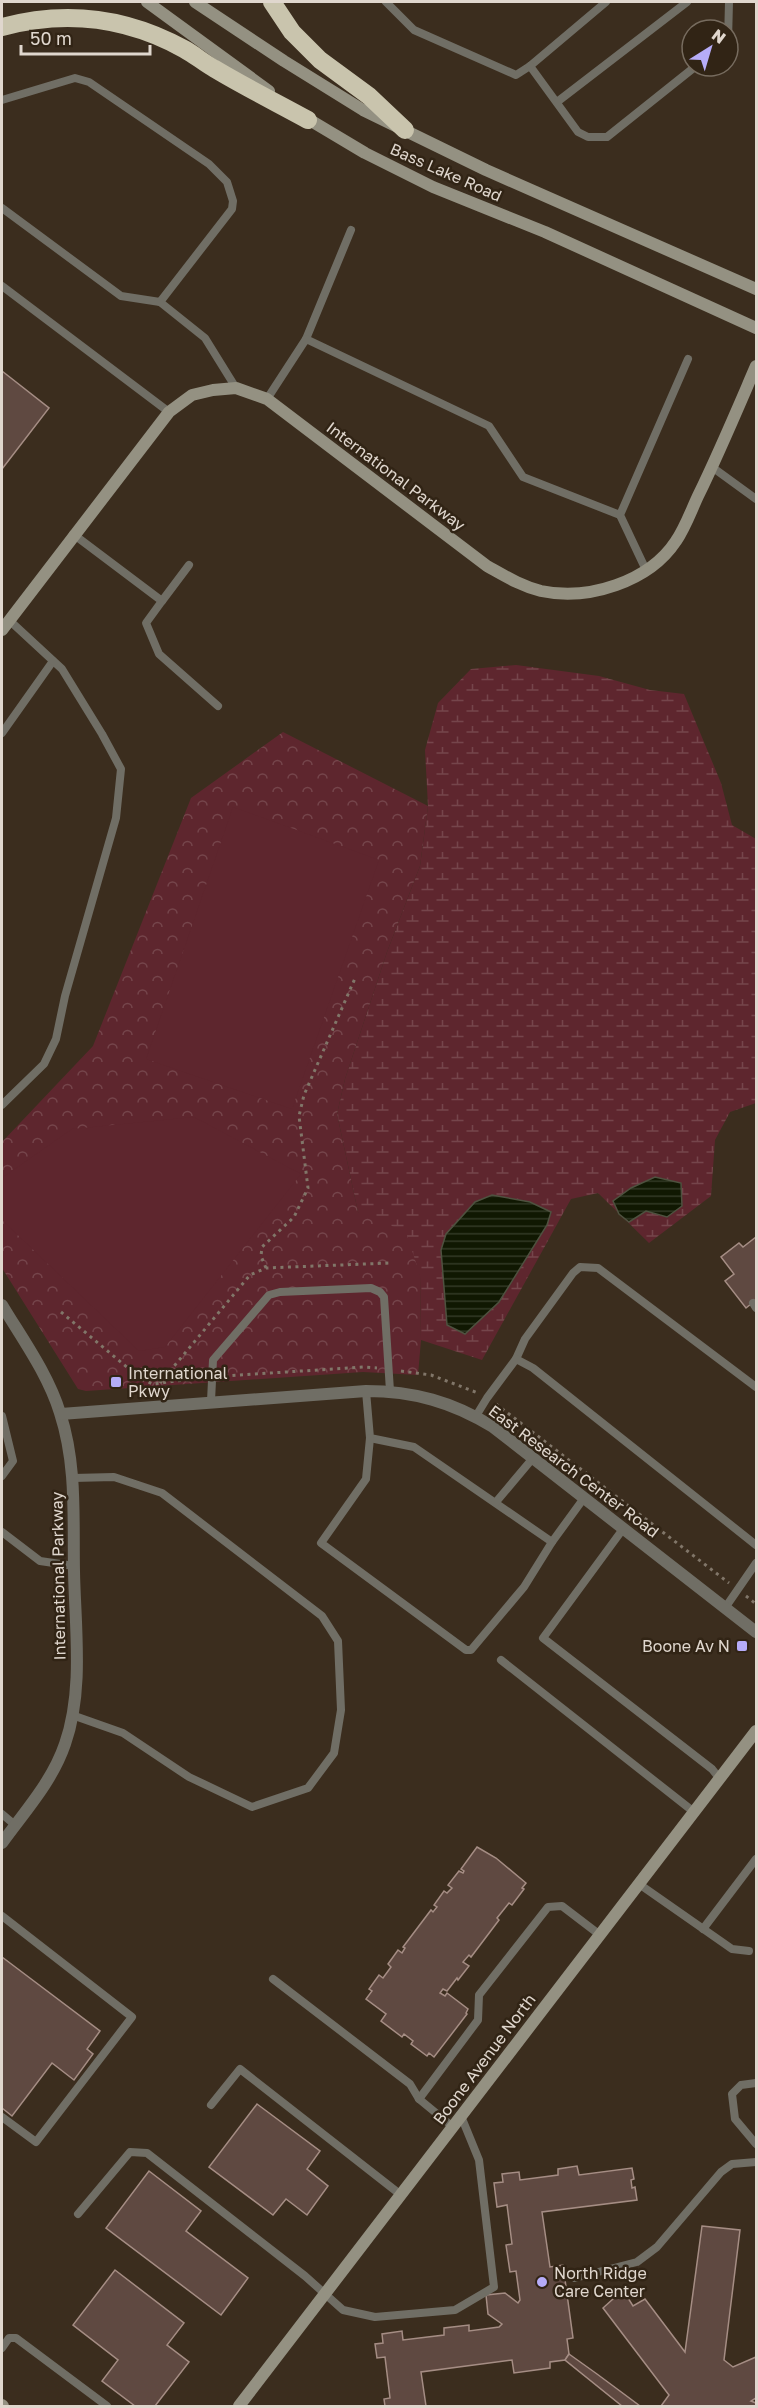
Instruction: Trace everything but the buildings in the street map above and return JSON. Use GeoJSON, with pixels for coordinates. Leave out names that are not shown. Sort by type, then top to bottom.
{"type":"FeatureCollection","features":[{"type":"Feature","properties":{"kind":"highway"},"geometry":{"type":"LineString","coordinates":[[272,2],[292,32],[320,60],[369,96],[405,130]]}},
{"type":"Feature","properties":{"kind":"highway"},"geometry":{"type":"LineString","coordinates":[[2,27],[39,20],[81,18],[117,22],[144,30],[186,50],[213,68],[308,120]]}},
{"type":"Feature","properties":{"kind":"street","name":"Bass Lake Road"},"geometry":{"type":"LineString","coordinates":[[147,2],[308,120],[364,153],[433,187],[545,232],[756,328]]}},
{"type":"Feature","properties":{"kind":"street","name":"Bass Lake Road"},"geometry":{"type":"LineString","coordinates":[[195,2],[363,110],[486,170],[756,290]]}},
{"type":"Feature","properties":{"kind":"street","name":"International Parkway"},"geometry":{"type":"LineString","coordinates":[[5,625],[169,412],[192,395],[236,388],[267,399],[487,566],[514,582],[542,591],[572,593],[602,589],[630,579],[646,570],[676,542],[756,366]]}},
{"type":"Feature","properties":{"kind":"street","name":"International Parkway"},"geometry":{"type":"LineString","coordinates":[[2,1305],[48,1382],[61,1414],[70,1454],[73,1478],[76,1691],[66,1743],[51,1778],[2,1843]]}},
{"type":"Feature","properties":{"kind":"street","name":"East Research Center Road"},"geometry":{"type":"LineString","coordinates":[[61,1414],[366,1391],[390,1391],[424,1396],[476,1416],[756,1632]]}},
{"type":"Feature","properties":{"kind":"street","name":"Boone Avenue North"},"geometry":{"type":"LineString","coordinates":[[239,2406],[756,1731]]}},
{"type":"Feature","properties":{"kind":"lane"},"geometry":{"type":"LineString","coordinates":[[386,2],[414,30],[516,75],[530,66],[606,2]]}},
{"type":"Feature","properties":{"kind":"lane"},"geometry":{"type":"LineString","coordinates":[[557,102],[687,2]]}},
{"type":"Feature","properties":{"kind":"lane"},"geometry":{"type":"LineString","coordinates":[[729,2],[729,18]]}},
{"type":"Feature","properties":{"kind":"lane"},"geometry":{"type":"LineString","coordinates":[[530,66],[578,132],[588,137],[607,137],[681,78]]}},
{"type":"Feature","properties":{"kind":"lane"},"geometry":{"type":"LineString","coordinates":[[2,100],[75,78],[89,82],[209,164],[226,182],[233,201],[232,209],[160,302]]}},
{"type":"Feature","properties":{"kind":"lane"},"geometry":{"type":"LineString","coordinates":[[2,208],[121,296],[160,302],[205,338],[236,388]]}},
{"type":"Feature","properties":{"kind":"lane"},"geometry":{"type":"LineString","coordinates":[[267,399],[306,339],[351,230]]}},
{"type":"Feature","properties":{"kind":"lane"},"geometry":{"type":"LineString","coordinates":[[2,286],[169,412]]}},
{"type":"Feature","properties":{"kind":"lane"},"geometry":{"type":"LineString","coordinates":[[306,339],[489,426],[523,477],[620,514],[646,570]]}},
{"type":"Feature","properties":{"kind":"lane"},"geometry":{"type":"LineString","coordinates":[[620,514],[688,359]]}},
{"type":"Feature","properties":{"kind":"lane"},"geometry":{"type":"LineString","coordinates":[[712,467],[756,499]]}},
{"type":"Feature","properties":{"kind":"lane"},"geometry":{"type":"LineString","coordinates":[[73,534],[162,602]]}},
{"type":"Feature","properties":{"kind":"lane"},"geometry":{"type":"LineString","coordinates":[[189,565],[146,623],[159,654],[218,706]]}},
{"type":"Feature","properties":{"kind":"lane"},"geometry":{"type":"LineString","coordinates":[[2,1104],[44,1064],[56,1039],[65,996],[116,818],[122,769],[68,678],[53,661],[5,625]]}},
{"type":"Feature","properties":{"kind":"lane"},"geometry":{"type":"LineString","coordinates":[[2,733],[53,661]]}},
{"type":"Feature","properties":{"kind":"lane"},"geometry":{"type":"LineString","coordinates":[[476,1416],[516,1359],[525,1339],[573,1273],[580,1267],[597,1268],[756,1387]]}},
{"type":"Feature","properties":{"kind":"lane"},"geometry":{"type":"LineString","coordinates":[[211,1401],[213,1360],[269,1295],[280,1292],[371,1288],[384,1297],[390,1391]]}},
{"type":"Feature","properties":{"kind":"lane"},"geometry":{"type":"LineString","coordinates":[[516,1359],[533,1368],[756,1545]]}},
{"type":"Feature","properties":{"kind":"lane"},"geometry":{"type":"LineString","coordinates":[[366,1391],[370,1438],[366,1479],[321,1543],[466,1650],[471,1650],[524,1587],[552,1542],[584,1498]]}},
{"type":"Feature","properties":{"kind":"lane"},"geometry":{"type":"LineString","coordinates":[[2,1416],[13,1461],[2,1476]]}},
{"type":"Feature","properties":{"kind":"lane"},"geometry":{"type":"LineString","coordinates":[[370,1438],[414,1447],[552,1542]]}},
{"type":"Feature","properties":{"kind":"lane"},"geometry":{"type":"LineString","coordinates":[[496,1502],[532,1458]]}},
{"type":"Feature","properties":{"kind":"lane"},"geometry":{"type":"LineString","coordinates":[[72,1714],[123,1732],[189,1777],[252,1807],[308,1788],[334,1753],[341,1710],[338,1641],[322,1616],[162,1493],[114,1477],[73,1478]]}},
{"type":"Feature","properties":{"kind":"lane"},"geometry":{"type":"LineString","coordinates":[[624,1529],[543,1638],[712,1769],[720,1779]]}},
{"type":"Feature","properties":{"kind":"lane"},"geometry":{"type":"LineString","coordinates":[[2,1532],[40,1561],[74,1566]]}},
{"type":"Feature","properties":{"kind":"lane"},"geometry":{"type":"LineString","coordinates":[[725,1608],[756,1563]]}},
{"type":"Feature","properties":{"kind":"lane"},"geometry":{"type":"LineString","coordinates":[[501,1660],[694,1812]]}},
{"type":"Feature","properties":{"kind":"lane"},"geometry":{"type":"LineString","coordinates":[[2,1814],[15,1825]]}},
{"type":"Feature","properties":{"kind":"lane"},"geometry":{"type":"LineString","coordinates":[[703,1929],[756,1858]]}},
{"type":"Feature","properties":{"kind":"lane"},"geometry":{"type":"LineString","coordinates":[[639,1884],[732,1949],[749,1951]]}},
{"type":"Feature","properties":{"kind":"lane"},"geometry":{"type":"LineString","coordinates":[[419,2099],[478,2020],[479,1995],[548,1907],[562,1905],[600,1935]]}},
{"type":"Feature","properties":{"kind":"lane"},"geometry":{"type":"LineString","coordinates":[[2,1916],[132,2017],[36,2142],[2,2117]]}},
{"type":"Feature","properties":{"kind":"lane"},"geometry":{"type":"LineString","coordinates":[[273,1979],[410,2084],[419,2099],[453,2127]]}},
{"type":"Feature","properties":{"kind":"lane"},"geometry":{"type":"LineString","coordinates":[[211,2105],[240,2069],[400,2195]]}},
{"type":"Feature","properties":{"kind":"lane"},"geometry":{"type":"LineString","coordinates":[[756,2083],[741,2085],[732,2094],[735,2119],[756,2144]]}},
{"type":"Feature","properties":{"kind":"lane"},"geometry":{"type":"LineString","coordinates":[[78,2214],[130,2152],[147,2153],[305,2276],[343,2310],[375,2317],[455,2310],[494,2287],[478,2160],[461,2116]]}},
{"type":"Feature","properties":{"kind":"lane"},"geometry":{"type":"LineString","coordinates":[[575,2278],[637,2262],[657,2247],[721,2172],[732,2164],[756,2162]]}},
{"type":"Feature","properties":{"kind":"lane"},"geometry":{"type":"LineString","coordinates":[[2,2348],[9,2338],[16,2338],[107,2406]]}},
{"type":"Feature","properties":{"kind":"path"},"geometry":{"type":"LineString","coordinates":[[266,1268],[261,1256],[262,1247],[294,1217],[308,1188],[299,1116],[304,1095],[356,976]]}},
{"type":"Feature","properties":{"kind":"path"},"geometry":{"type":"LineString","coordinates":[[61,1312],[141,1379],[153,1384],[212,1377],[363,1367],[431,1375],[469,1388],[487,1398],[756,1604]]}},
{"type":"Feature","properties":{"kind":"green space"},"geometry":{"type":"Polygon","coordinates":[[[516,665],[599,676],[650,690],[684,694],[721,783],[732,825],[756,839],[756,1103],[730,1112],[715,1140],[711,1196],[649,1243],[598,1193],[571,1199],[482,1360],[421,1340],[420,1275],[358,1212],[337,1114],[345,1079],[387,952],[420,866],[428,806],[425,750],[438,703],[471,669],[516,665]]]}},
{"type":"Feature","properties":{"kind":"green space"},"geometry":{"type":"Polygon","coordinates":[[[283,732],[428,806],[420,866],[387,952],[345,1079],[337,1114],[358,1212],[406,1232],[420,1275],[421,1340],[418,1375],[363,1372],[86,1391],[78,1389],[2,1268],[2,1142],[93,1046],[191,798],[283,732]]]}},
{"type":"Feature","properties":{"kind":"green space"},"geometry":{"type":"Polygon","coordinates":[[[233,807],[379,860],[292,1109],[146,1059],[233,807]]]}},
{"type":"Feature","properties":{"kind":"green space"},"geometry":{"type":"Polygon","coordinates":[[[194,1117],[301,1174],[165,1347],[139,1351],[2,1220],[2,1178],[72,1129],[194,1117]]]}},
{"type":"Feature","properties":{"kind":"shaded area"},"geometry":{"type":"Polygon","coordinates":[[[655,1177],[681,1183],[682,1206],[667,1217],[646,1211],[629,1222],[619,1214],[613,1201],[631,1188],[655,1177]]]}},
{"type":"Feature","properties":{"kind":"shaded area"},"geometry":{"type":"Polygon","coordinates":[[[492,1195],[530,1202],[551,1212],[547,1225],[499,1302],[465,1334],[447,1325],[441,1250],[446,1234],[475,1202],[492,1195]]]}},
{"type":"Feature","properties":{"kind":"place","name":"International Pkwy"},"geometry":{"type":"Point","coordinates":[116,1382]}},
{"type":"Feature","properties":{"kind":"place","name":"Boone Av N"},"geometry":{"type":"Point","coordinates":[742,1646]}},
{"type":"Feature","properties":{"kind":"place","name":"North Ridge Care Center"},"geometry":{"type":"Point","coordinates":[542,2282]}}]}
